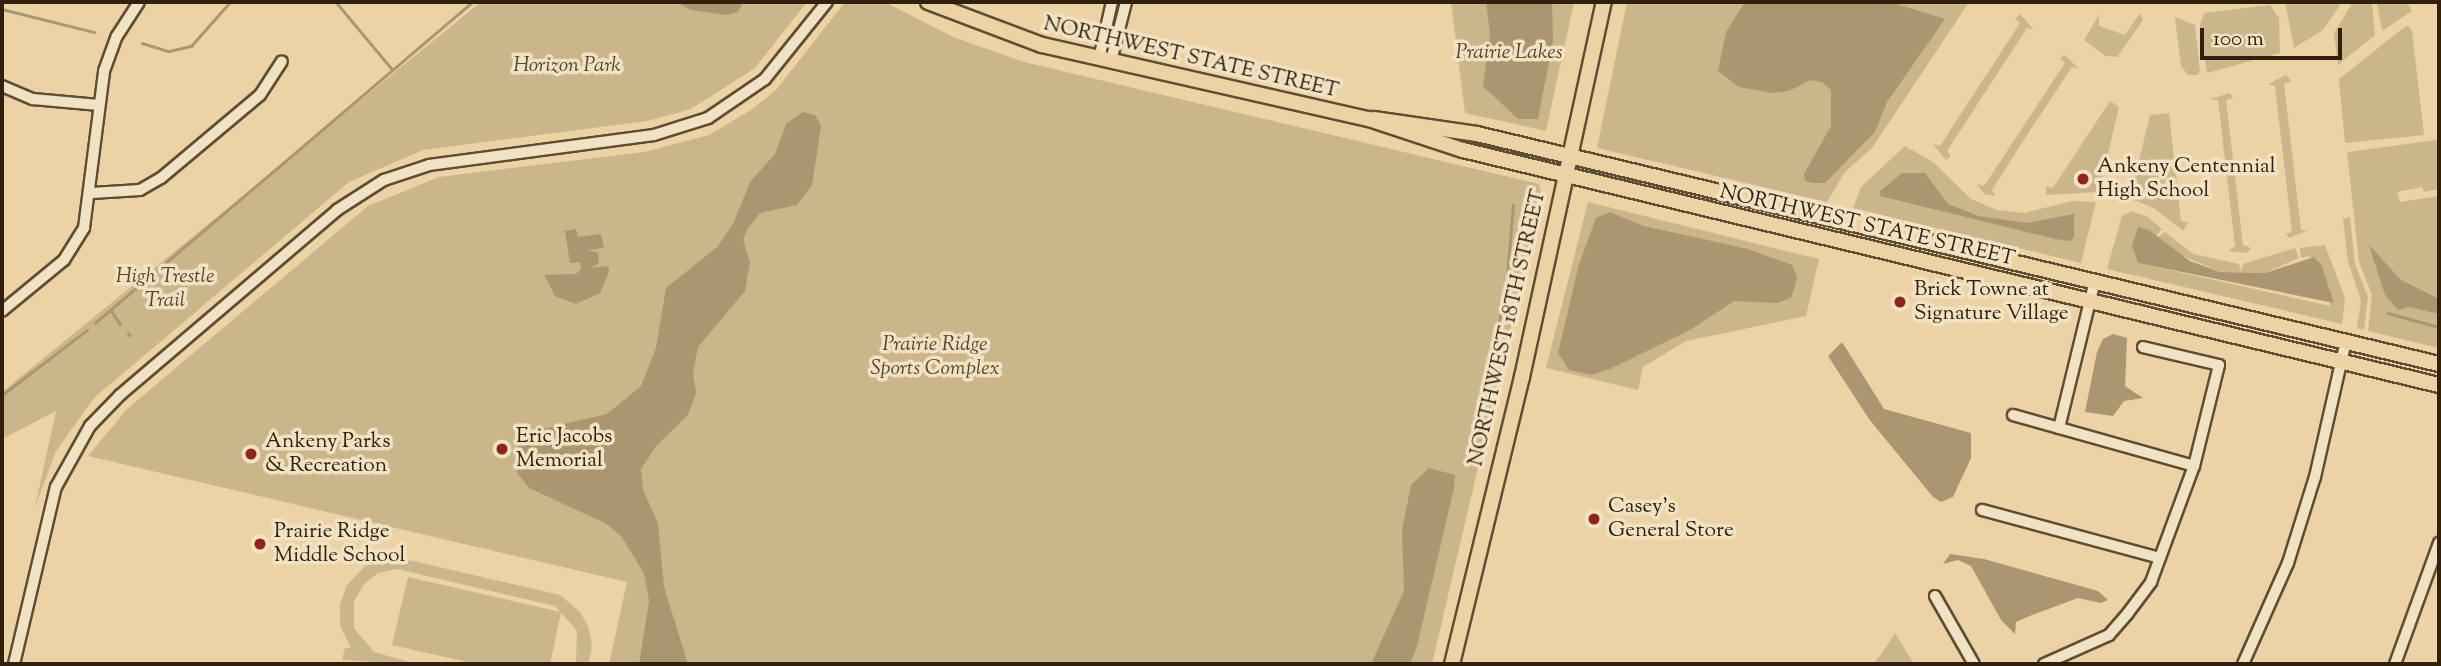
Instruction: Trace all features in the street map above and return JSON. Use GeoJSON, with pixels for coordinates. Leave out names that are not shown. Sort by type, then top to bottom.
{"type":"FeatureCollection","features":[{"type":"Feature","properties":{"kind":"main road","name":"NORTHWEST STATE STREET"},"geometry":{"type":"LineString","coordinates":[[928,2],[1006,34],[1105,60],[1369,119],[1405,134],[2439,386]]}},
{"type":"Feature","properties":{"kind":"main road","name":"NORTHWEST 18TH STREET"},"geometry":{"type":"LineString","coordinates":[[1452,664],[1604,2]]}},
{"type":"Feature","properties":{"kind":"main road","name":"NORTHWEST STATE STREET"},"geometry":{"type":"LineString","coordinates":[[1369,119],[1391,118],[1464,131],[2095,279],[2439,364]]}},
{"type":"Feature","properties":{"kind":"street"},"geometry":{"type":"LineString","coordinates":[[2,311],[72,250],[84,228],[92,193],[99,105],[109,53],[139,2]]}},
{"type":"Feature","properties":{"kind":"street"},"geometry":{"type":"LineString","coordinates":[[14,664],[56,487],[90,426],[120,396],[337,210],[384,180],[429,164],[654,135],[708,118],[765,79],[827,2]]}},
{"type":"Feature","properties":{"kind":"street"},"geometry":{"type":"LineString","coordinates":[[1105,60],[1112,2]]}},
{"type":"Feature","properties":{"kind":"street"},"geometry":{"type":"LineString","coordinates":[[1105,60],[1126,2]]}},
{"type":"Feature","properties":{"kind":"street"},"geometry":{"type":"LineString","coordinates":[[92,193],[140,190],[161,178],[260,95],[282,61]]}},
{"type":"Feature","properties":{"kind":"street"},"geometry":{"type":"LineString","coordinates":[[2,86],[33,99],[99,105]]}},
{"type":"Feature","properties":{"kind":"street"},"geometry":{"type":"LineString","coordinates":[[2059,428],[2095,279]]}},
{"type":"Feature","properties":{"kind":"street"},"geometry":{"type":"LineString","coordinates":[[2243,664],[2292,551],[2315,477],[2346,341]]}},
{"type":"Feature","properties":{"kind":"street"},"geometry":{"type":"LineString","coordinates":[[2044,664],[2064,661],[2109,635],[2151,582],[2194,466],[2219,366],[2143,347]]}},
{"type":"Feature","properties":{"kind":"street"},"geometry":{"type":"LineString","coordinates":[[2013,415],[2194,466]]}},
{"type":"Feature","properties":{"kind":"street"},"geometry":{"type":"LineString","coordinates":[[1982,510],[2160,558]]}},
{"type":"Feature","properties":{"kind":"street"},"geometry":{"type":"LineString","coordinates":[[2395,664],[2439,543]]}},
{"type":"Feature","properties":{"kind":"street"},"geometry":{"type":"LineString","coordinates":[[1935,596],[1974,664]]}},
{"type":"Feature","properties":{"kind":"green space","name":"Horizon Park"},"geometry":{"type":"Polygon","coordinates":[[[481,2],[807,2],[755,68],[691,109],[647,121],[423,150],[349,182],[94,398],[56,451],[35,507],[56,411],[2,439],[2,392],[481,2]]]}},
{"type":"Feature","properties":{"kind":"green space","name":"Prairie Ridge Sports Complex"},"geometry":{"type":"Polygon","coordinates":[[[845,2],[885,2],[953,37],[1024,62],[1539,184],[1542,195],[1432,664],[609,664],[627,582],[88,456],[127,409],[368,206],[439,177],[644,152],[709,135],[751,110],[776,90],[845,2]]]}},
{"type":"Feature","properties":{"kind":"green space","name":"Prairie Lakes"},"geometry":{"type":"Polygon","coordinates":[[[1451,2],[1574,2],[1546,131],[1465,113],[1451,2]]]}},
{"type":"Feature","properties":{"kind":"green space"},"geometry":{"type":"Polygon","coordinates":[[[1627,2],[1969,2],[1872,148],[1845,172],[1827,202],[1597,148],[1627,2]]]}},
{"type":"Feature","properties":{"kind":"green space"},"geometry":{"type":"Polygon","coordinates":[[[2285,2],[2342,2],[2323,30],[2294,48],[2285,2]]]}},
{"type":"Feature","properties":{"kind":"green space"},"geometry":{"type":"Polygon","coordinates":[[[2353,2],[2372,2],[2375,35],[2338,65],[2334,33],[2353,2]]]}},
{"type":"Feature","properties":{"kind":"green space"},"geometry":{"type":"Polygon","coordinates":[[[2377,2],[2406,2],[2412,11],[2382,31],[2377,2]]]}},
{"type":"Feature","properties":{"kind":"green space"},"geometry":{"type":"Polygon","coordinates":[[[2270,5],[2279,18],[2280,53],[2207,73],[2200,25],[2204,13],[2270,5]]]}},
{"type":"Feature","properties":{"kind":"green space"},"geometry":{"type":"Polygon","coordinates":[[[2140,13],[2143,20],[2117,57],[2106,56],[2084,40],[2099,15],[2099,26],[2125,35],[2140,13]]]}},
{"type":"Feature","properties":{"kind":"green space"},"geometry":{"type":"Polygon","coordinates":[[[2020,14],[2034,30],[2027,28],[1947,151],[1951,156],[1946,160],[1933,144],[1940,146],[2020,23],[2015,19],[2020,14]]]}},
{"type":"Feature","properties":{"kind":"green space"},"geometry":{"type":"Polygon","coordinates":[[[2175,17],[2195,25],[2200,72],[2197,75],[2188,75],[2181,66],[2175,17]]]}},
{"type":"Feature","properties":{"kind":"green space"},"geometry":{"type":"Polygon","coordinates":[[[2407,25],[2412,30],[2424,135],[2345,143],[2339,79],[2407,25]]]}},
{"type":"Feature","properties":{"kind":"green space"},"geometry":{"type":"Polygon","coordinates":[[[2065,55],[2079,69],[2072,67],[2025,138],[1992,190],[1996,196],[1984,194],[1977,184],[1984,186],[2065,63],[2060,58],[2065,55]]]}},
{"type":"Feature","properties":{"kind":"green space"},"geometry":{"type":"Polygon","coordinates":[[[2286,75],[2291,81],[2284,84],[2301,230],[2307,231],[2289,238],[2286,234],[2292,232],[2275,86],[2268,84],[2286,75]]]}},
{"type":"Feature","properties":{"kind":"green space"},"geometry":{"type":"Polygon","coordinates":[[[2230,93],[2233,98],[2226,100],[2243,245],[2251,248],[2247,253],[2228,251],[2235,246],[2218,100],[2210,99],[2230,93]]]}},
{"type":"Feature","properties":{"kind":"green space"},"geometry":{"type":"Polygon","coordinates":[[[2110,101],[2119,107],[2099,192],[2046,195],[2046,186],[2053,188],[2110,101]]]}},
{"type":"Feature","properties":{"kind":"green space"},"geometry":{"type":"Polygon","coordinates":[[[2169,113],[2181,221],[2188,222],[2183,231],[2155,209],[2130,198],[2150,115],[2169,113]]]}},
{"type":"Feature","properties":{"kind":"green space"},"geometry":{"type":"Polygon","coordinates":[[[2437,140],[2439,189],[2424,192],[2422,187],[2397,192],[2400,202],[2439,196],[2439,348],[2368,331],[2372,295],[2359,262],[2347,152],[2437,140]]]}},
{"type":"Feature","properties":{"kind":"green space"},"geometry":{"type":"Polygon","coordinates":[[[1905,146],[1933,162],[1971,199],[1997,210],[2024,213],[2072,201],[2096,202],[2081,263],[1853,208],[1861,187],[1905,146]]]}},
{"type":"Feature","properties":{"kind":"green space"},"geometry":{"type":"Polygon","coordinates":[[[1588,202],[1819,259],[1806,316],[1686,341],[1643,367],[1638,390],[1546,368],[1588,202]]]}},
{"type":"Feature","properties":{"kind":"green space"},"geometry":{"type":"Polygon","coordinates":[[[2131,211],[2148,217],[2162,229],[2155,237],[2149,230],[2138,263],[2330,306],[2321,264],[2308,256],[2301,258],[2300,248],[2325,245],[2345,298],[2342,324],[2107,269],[2122,216],[2131,211]]]}},
{"type":"Feature","properties":{"kind":"green space"},"geometry":{"type":"Polygon","coordinates":[[[2350,217],[2355,264],[2368,297],[2364,330],[2357,328],[2361,300],[2348,262],[2343,219],[2350,217]]]}},
{"type":"Feature","properties":{"kind":"green space"},"geometry":{"type":"Polygon","coordinates":[[[2165,232],[2193,254],[2239,264],[2241,272],[2243,264],[2295,248],[2299,258],[2265,273],[2220,272],[2177,253],[2157,238],[2165,232]]]}},
{"type":"Feature","properties":{"kind":"green space"},"geometry":{"type":"Polygon","coordinates":[[[396,557],[560,595],[580,612],[588,626],[592,645],[589,664],[576,664],[577,631],[555,606],[397,569],[378,573],[364,584],[354,601],[354,628],[374,652],[416,664],[342,660],[345,648],[351,648],[340,625],[340,605],[347,585],[365,566],[396,557]]]}},
{"type":"Feature","properties":{"kind":"green space"},"geometry":{"type":"Polygon","coordinates":[[[408,577],[561,612],[550,664],[476,664],[392,645],[408,577]]]}},
{"type":"Feature","properties":{"kind":"green space"},"geometry":{"type":"Polygon","coordinates":[[[1895,633],[1914,664],[1873,664],[1882,653],[1895,633]]]}},
{"type":"Feature","properties":{"kind":"shaded area"},"geometry":{"type":"Polygon","coordinates":[[[676,2],[743,2],[738,12],[726,15],[691,10],[676,2]]]}},
{"type":"Feature","properties":{"kind":"shaded area"},"geometry":{"type":"Polygon","coordinates":[[[1486,2],[1552,2],[1553,41],[1538,119],[1518,119],[1483,86],[1490,33],[1486,2]]]}},
{"type":"Feature","properties":{"kind":"shaded area"},"geometry":{"type":"Polygon","coordinates":[[[1745,2],[1890,2],[1945,19],[1887,102],[1875,132],[1825,183],[1814,183],[1805,181],[1804,174],[1831,126],[1831,90],[1822,82],[1810,80],[1789,91],[1772,93],[1739,87],[1718,71],[1726,32],[1745,2]]]}},
{"type":"Feature","properties":{"kind":"shaded area"},"geometry":{"type":"Polygon","coordinates":[[[803,112],[815,115],[821,126],[812,185],[797,205],[760,213],[747,230],[743,240],[750,262],[745,291],[698,347],[693,373],[696,393],[688,415],[657,445],[641,469],[643,490],[658,523],[664,587],[688,664],[639,664],[649,601],[644,573],[621,536],[605,523],[529,488],[517,473],[518,445],[530,432],[607,414],[641,386],[656,348],[666,288],[717,247],[733,224],[750,182],[775,154],[786,124],[803,112]]]}},
{"type":"Feature","properties":{"kind":"shaded area"},"geometry":{"type":"Polygon","coordinates":[[[1902,173],[1925,173],[1948,204],[1979,216],[2027,223],[2074,214],[2074,237],[2071,241],[2055,239],[1880,196],[1880,191],[1902,173]]]}},
{"type":"Feature","properties":{"kind":"shaded area"},"geometry":{"type":"Polygon","coordinates":[[[1610,212],[1644,226],[1748,249],[1792,265],[1797,277],[1791,298],[1777,303],[1734,301],[1690,330],[1610,369],[1591,375],[1569,370],[1558,353],[1579,264],[1596,218],[1610,212]]]}},
{"type":"Feature","properties":{"kind":"shaded area"},"geometry":{"type":"Polygon","coordinates":[[[2138,227],[2149,230],[2190,261],[2220,272],[2265,273],[2314,257],[2321,264],[2334,303],[2138,263],[2132,246],[2138,227]]]}},
{"type":"Feature","properties":{"kind":"shaded area"},"geometry":{"type":"Polygon","coordinates":[[[576,229],[578,237],[601,234],[604,248],[588,250],[598,253],[599,263],[591,268],[608,266],[609,272],[600,293],[576,304],[555,296],[544,275],[576,274],[581,269],[580,262],[570,263],[565,231],[576,229]]]}},
{"type":"Feature","properties":{"kind":"shaded area"},"geometry":{"type":"Polygon","coordinates":[[[2369,245],[2401,280],[2439,299],[2439,314],[2410,307],[2398,310],[2385,295],[2369,245]]]}},
{"type":"Feature","properties":{"kind":"shaded area"},"geometry":{"type":"Polygon","coordinates":[[[2113,334],[2127,338],[2125,386],[2143,398],[2124,401],[2113,416],[2085,412],[2097,352],[2103,339],[2113,334]]]}},
{"type":"Feature","properties":{"kind":"shaded area"},"geometry":{"type":"Polygon","coordinates":[[[1842,342],[1884,409],[1971,433],[1971,458],[1953,497],[1941,502],[1933,497],[1869,419],[1828,356],[1842,342]]]}},
{"type":"Feature","properties":{"kind":"shaded area"},"geometry":{"type":"Polygon","coordinates":[[[1429,468],[1455,475],[1417,646],[1410,664],[1371,664],[1404,591],[1402,530],[1411,485],[1429,468]]]}},
{"type":"Feature","properties":{"kind":"shaded area"},"geometry":{"type":"Polygon","coordinates":[[[1950,554],[1984,559],[2098,591],[2108,600],[2101,603],[2078,598],[2016,622],[2015,634],[2001,620],[1971,566],[1958,560],[1943,564],[1950,554]]]}},
{"type":"Feature","properties":{"kind":"waterway"},"geometry":{"type":"LineString","coordinates":[[142,43],[169,51],[191,46],[230,2]]}},
{"type":"Feature","properties":{"kind":"waterway"},"geometry":{"type":"LineString","coordinates":[[336,2],[392,69]]}},
{"type":"Feature","properties":{"kind":"waterway"},"geometry":{"type":"LineString","coordinates":[[95,323],[472,2]]}},
{"type":"Feature","properties":{"kind":"waterway"},"geometry":{"type":"LineString","coordinates":[[2,9],[94,32]]}},
{"type":"Feature","properties":{"kind":"waterway"},"geometry":{"type":"LineString","coordinates":[[1475,413],[1485,387],[1506,288],[1513,205]]}},
{"type":"Feature","properties":{"kind":"waterway"},"geometry":{"type":"LineString","coordinates":[[111,310],[120,324]]}},
{"type":"Feature","properties":{"kind":"waterway"},"geometry":{"type":"LineString","coordinates":[[2388,313],[2439,327]]}},
{"type":"Feature","properties":{"kind":"waterway"},"geometry":{"type":"LineString","coordinates":[[2,395],[87,330]]}},
{"type":"Feature","properties":{"kind":"place","name":"Ankeny Centennial High School"},"geometry":{"type":"Point","coordinates":[2083,179]}},
{"type":"Feature","properties":{"kind":"place","name":"Brick Towne at Signature Village"},"geometry":{"type":"Point","coordinates":[1900,302]}},
{"type":"Feature","properties":{"kind":"place","name":"Eric Jacobs Memorial"},"geometry":{"type":"Point","coordinates":[502,449]}},
{"type":"Feature","properties":{"kind":"place","name":"Ankeny Parks & Recreation"},"geometry":{"type":"Point","coordinates":[251,454]}},
{"type":"Feature","properties":{"kind":"place","name":"Casey's General Store"},"geometry":{"type":"Point","coordinates":[1594,519]}},
{"type":"Feature","properties":{"kind":"place","name":"Prairie Ridge Middle School"},"geometry":{"type":"Point","coordinates":[260,544]}},
{"type":"Feature","properties":{"kind":"park label","name":"High Trestle Trail"},"geometry":{"type":"Point","coordinates":[165,289]}}]}
